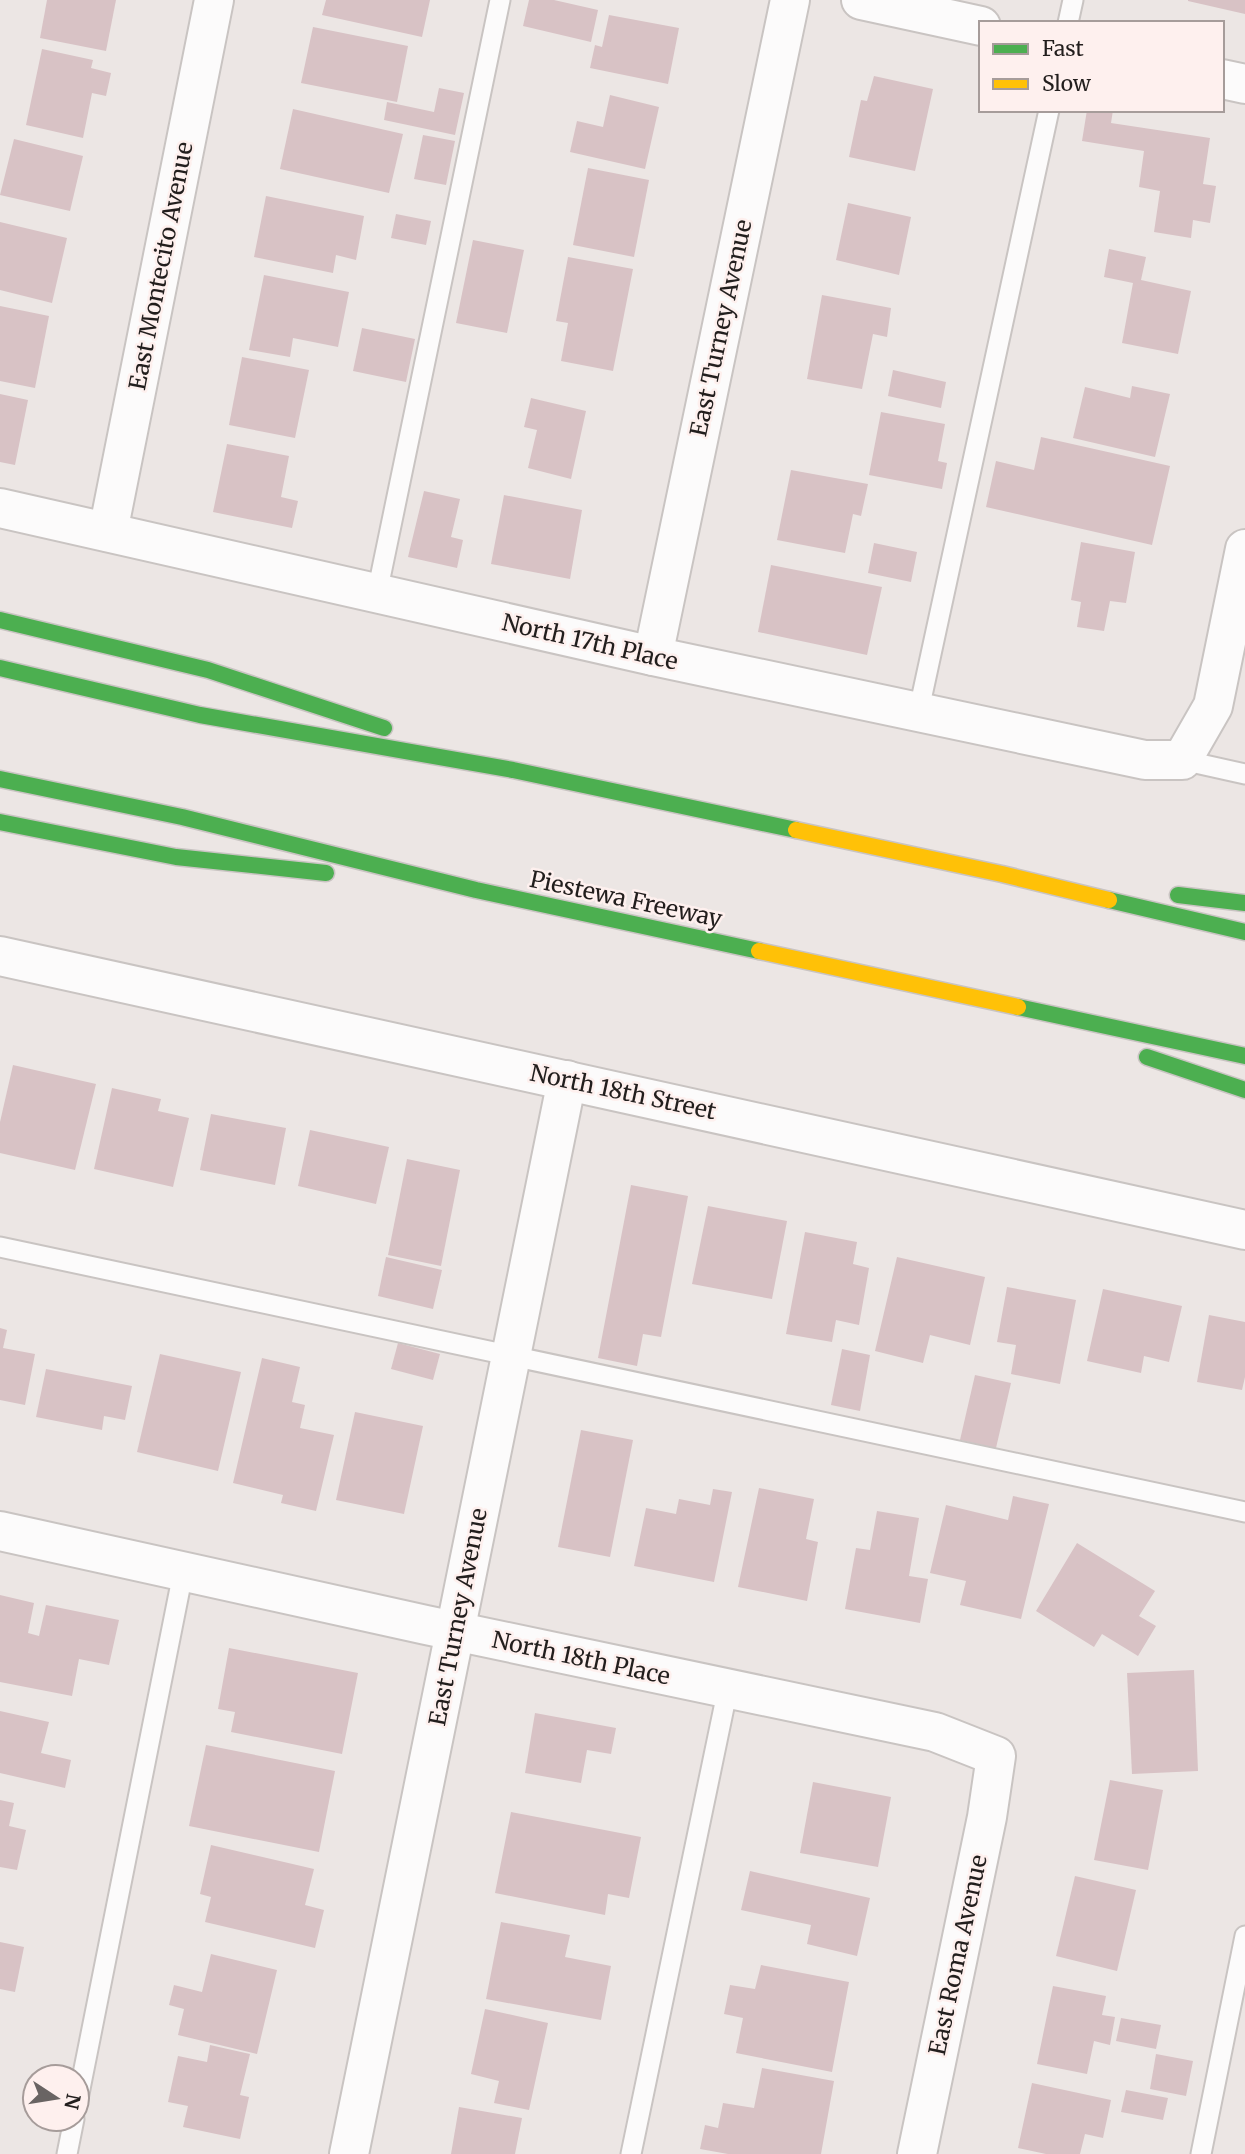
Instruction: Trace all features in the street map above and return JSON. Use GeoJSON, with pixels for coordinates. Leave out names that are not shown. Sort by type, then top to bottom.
{"type":"FeatureCollection","features":[{"type":"Feature","properties":{"kind":"highway"},"geometry":{"type":"LineString","coordinates":[[0,620],[208,670],[513,770]]}},
{"type":"Feature","properties":{"kind":"highway"},"geometry":{"type":"LineString","coordinates":[[0,668],[200,715],[513,770],[1002,874],[1245,932]]}},
{"type":"Feature","properties":{"kind":"highway","name":"Piestewa Freeway"},"geometry":{"type":"LineString","coordinates":[[0,779],[183,817],[476,890],[1245,1056]]}},
{"type":"Feature","properties":{"kind":"highway"},"geometry":{"type":"LineString","coordinates":[[0,822],[176,857],[476,890]]}},
{"type":"Feature","properties":{"kind":"highway"},"geometry":{"type":"LineString","coordinates":[[1002,874],[1137,890]]}},
{"type":"Feature","properties":{"kind":"highway"},"geometry":{"type":"LineString","coordinates":[[1164,893],[1245,903]]}},
{"type":"Feature","properties":{"kind":"highway"},"geometry":{"type":"LineString","coordinates":[[969,996],[1100,1041]]}},
{"type":"Feature","properties":{"kind":"highway"},"geometry":{"type":"LineString","coordinates":[[1127,1050],[1245,1090]]}},
{"type":"Feature","properties":{"kind":"street","name":"East Montecito Avenue"},"geometry":{"type":"LineString","coordinates":[[108,532],[214,0]]}},
{"type":"Feature","properties":{"kind":"street","name":"East Turney Avenue"},"geometry":{"type":"LineString","coordinates":[[653,656],[790,0]]}},
{"type":"Feature","properties":{"kind":"street"},"geometry":{"type":"LineString","coordinates":[[861,0],[979,26]]}},
{"type":"Feature","properties":{"kind":"street"},"geometry":{"type":"LineString","coordinates":[[1224,79],[1245,84]]}},
{"type":"Feature","properties":{"kind":"street","name":"North 17th Place"},"geometry":{"type":"LineString","coordinates":[[0,509],[918,714],[1144,760],[1182,760]]}},
{"type":"Feature","properties":{"kind":"street"},"geometry":{"type":"LineString","coordinates":[[1182,760],[1213,706],[1245,549]]}},
{"type":"Feature","properties":{"kind":"street","name":"North 18th Street"},"geometry":{"type":"LineString","coordinates":[[0,956],[1245,1230]]}},
{"type":"Feature","properties":{"kind":"street","name":"East Turney Avenue"},"geometry":{"type":"LineString","coordinates":[[349,2154],[567,1080]]}},
{"type":"Feature","properties":{"kind":"street","name":"North 18th Place"},"geometry":{"type":"LineString","coordinates":[[0,1531],[183,1573],[935,1732],[996,1756]]}},
{"type":"Feature","properties":{"kind":"street","name":"East Roma Avenue"},"geometry":{"type":"LineString","coordinates":[[917,2154],[987,1817],[996,1756]]}},
{"type":"Feature","properties":{"kind":"lane"},"geometry":{"type":"LineString","coordinates":[[377,593],[500,0]]}},
{"type":"Feature","properties":{"kind":"lane"},"geometry":{"type":"LineString","coordinates":[[1068,21],[1073,0]]}},
{"type":"Feature","properties":{"kind":"lane"},"geometry":{"type":"LineString","coordinates":[[918,714],[1049,112]]}},
{"type":"Feature","properties":{"kind":"lane"},"geometry":{"type":"LineString","coordinates":[[1182,760],[1245,774]]}},
{"type":"Feature","properties":{"kind":"lane"},"geometry":{"type":"LineString","coordinates":[[0,1247],[1245,1512]]}},
{"type":"Feature","properties":{"kind":"lane"},"geometry":{"type":"LineString","coordinates":[[85,2063],[183,1573]]}},
{"type":"Feature","properties":{"kind":"lane"},"geometry":{"type":"LineString","coordinates":[[631,2154],[728,1688]]}},
{"type":"Feature","properties":{"kind":"lane"},"geometry":{"type":"LineString","coordinates":[[1201,2154],[1245,1936]]}},
{"type":"Feature","properties":{"kind":"lane"},"geometry":{"type":"LineString","coordinates":[[67,2154],[71,2133]]}},
{"type":"Feature","properties":{"kind":"building"},"geometry":{"type":"Polygon","coordinates":[[[47,0],[116,0],[106,51],[40,38],[47,0]]]}},
{"type":"Feature","properties":{"kind":"building"},"geometry":{"type":"Polygon","coordinates":[[[326,0],[430,0],[422,37],[322,15],[326,0]]]}},
{"type":"Feature","properties":{"kind":"building"},"geometry":{"type":"Polygon","coordinates":[[[529,0],[554,0],[598,10],[591,42],[523,26],[529,0]]]}},
{"type":"Feature","properties":{"kind":"building"},"geometry":{"type":"Polygon","coordinates":[[[1245,0],[1245,14],[1188,1],[1245,0]]]}},
{"type":"Feature","properties":{"kind":"building"},"geometry":{"type":"Polygon","coordinates":[[[609,15],[679,28],[668,84],[590,68],[595,45],[602,47],[609,15]]]}},
{"type":"Feature","properties":{"kind":"building"},"geometry":{"type":"Polygon","coordinates":[[[313,27],[408,46],[397,102],[301,83],[313,27]]]}},
{"type":"Feature","properties":{"kind":"building"},"geometry":{"type":"Polygon","coordinates":[[[42,49],[93,60],[91,68],[111,73],[106,96],[92,93],[83,138],[26,125],[42,49]]]}},
{"type":"Feature","properties":{"kind":"building"},"geometry":{"type":"Polygon","coordinates":[[[874,76],[933,89],[915,171],[849,157],[861,100],[867,101],[874,76]]]}},
{"type":"Feature","properties":{"kind":"building"},"geometry":{"type":"Polygon","coordinates":[[[439,88],[464,93],[455,135],[384,120],[387,102],[434,112],[439,88]]]}},
{"type":"Feature","properties":{"kind":"building"},"geometry":{"type":"Polygon","coordinates":[[[610,95],[659,107],[645,169],[570,152],[577,121],[603,127],[610,95]]]}},
{"type":"Feature","properties":{"kind":"building"},"geometry":{"type":"Polygon","coordinates":[[[293,109],[403,134],[389,193],[280,169],[293,109]]]}},
{"type":"Feature","properties":{"kind":"building"},"geometry":{"type":"Polygon","coordinates":[[[1087,112],[1113,112],[1111,123],[1210,138],[1203,184],[1216,186],[1210,223],[1193,220],[1191,238],[1154,232],[1160,191],[1139,187],[1144,151],[1082,141],[1087,112]]]}},
{"type":"Feature","properties":{"kind":"building"},"geometry":{"type":"Polygon","coordinates":[[[423,135],[455,141],[446,185],[414,179],[423,135]]]}},
{"type":"Feature","properties":{"kind":"building"},"geometry":{"type":"Polygon","coordinates":[[[14,139],[83,156],[70,211],[0,195],[14,139]]]}},
{"type":"Feature","properties":{"kind":"building"},"geometry":{"type":"Polygon","coordinates":[[[588,168],[649,180],[634,257],[573,245],[588,168]]]}},
{"type":"Feature","properties":{"kind":"building"},"geometry":{"type":"Polygon","coordinates":[[[266,196],[364,216],[356,260],[336,255],[333,273],[254,257],[266,196]]]}},
{"type":"Feature","properties":{"kind":"building"},"geometry":{"type":"Polygon","coordinates":[[[848,203],[911,217],[899,275],[836,260],[848,203]]]}},
{"type":"Feature","properties":{"kind":"building"},"geometry":{"type":"Polygon","coordinates":[[[396,214],[431,221],[426,245],[391,238],[396,214]]]}},
{"type":"Feature","properties":{"kind":"building"},"geometry":{"type":"Polygon","coordinates":[[[0,222],[67,238],[52,303],[0,290],[0,222]]]}},
{"type":"Feature","properties":{"kind":"building"},"geometry":{"type":"Polygon","coordinates":[[[473,240],[524,250],[507,333],[456,323],[473,240]]]}},
{"type":"Feature","properties":{"kind":"building"},"geometry":{"type":"Polygon","coordinates":[[[1109,249],[1146,257],[1141,280],[1191,291],[1178,354],[1122,343],[1133,283],[1104,277],[1109,249]]]}},
{"type":"Feature","properties":{"kind":"building"},"geometry":{"type":"Polygon","coordinates":[[[568,257],[633,269],[613,371],[561,361],[568,323],[556,321],[568,257]]]}},
{"type":"Feature","properties":{"kind":"building"},"geometry":{"type":"Polygon","coordinates":[[[264,275],[349,292],[338,347],[293,338],[290,357],[249,350],[264,275]]]}},
{"type":"Feature","properties":{"kind":"building"},"geometry":{"type":"Polygon","coordinates":[[[822,295],[891,308],[887,337],[873,334],[862,389],[807,379],[822,295]]]}},
{"type":"Feature","properties":{"kind":"building"},"geometry":{"type":"Polygon","coordinates":[[[0,306],[49,316],[35,388],[0,381],[0,306]]]}},
{"type":"Feature","properties":{"kind":"building"},"geometry":{"type":"Polygon","coordinates":[[[362,328],[415,339],[406,382],[353,371],[362,328]]]}},
{"type":"Feature","properties":{"kind":"building"},"geometry":{"type":"Polygon","coordinates":[[[242,357],[309,370],[295,438],[229,425],[242,357]]]}},
{"type":"Feature","properties":{"kind":"building"},"geometry":{"type":"Polygon","coordinates":[[[893,370],[946,382],[941,408],[888,396],[893,370]]]}},
{"type":"Feature","properties":{"kind":"building"},"geometry":{"type":"Polygon","coordinates":[[[1132,386],[1170,394],[1155,457],[1073,438],[1085,387],[1130,398],[1132,386]]]}},
{"type":"Feature","properties":{"kind":"building"},"geometry":{"type":"Polygon","coordinates":[[[0,394],[28,400],[15,465],[0,462],[0,394]]]}},
{"type":"Feature","properties":{"kind":"building"},"geometry":{"type":"Polygon","coordinates":[[[531,398],[586,411],[571,479],[528,468],[537,430],[524,427],[531,398]]]}},
{"type":"Feature","properties":{"kind":"building"},"geometry":{"type":"Polygon","coordinates":[[[881,412],[945,424],[938,461],[947,463],[942,489],[869,475],[881,412]]]}},
{"type":"Feature","properties":{"kind":"building"},"geometry":{"type":"Polygon","coordinates":[[[1041,437],[1170,466],[1152,545],[986,507],[996,461],[1034,470],[1041,437]]]}},
{"type":"Feature","properties":{"kind":"building"},"geometry":{"type":"Polygon","coordinates":[[[227,444],[289,456],[281,497],[298,501],[292,528],[213,512],[227,444]]]}},
{"type":"Feature","properties":{"kind":"building"},"geometry":{"type":"Polygon","coordinates":[[[791,470],[868,484],[861,516],[853,514],[845,553],[777,540],[791,470]]]}},
{"type":"Feature","properties":{"kind":"building"},"geometry":{"type":"Polygon","coordinates":[[[424,491],[460,499],[451,537],[463,540],[457,568],[408,557],[424,491]]]}},
{"type":"Feature","properties":{"kind":"building"},"geometry":{"type":"Polygon","coordinates":[[[504,495],[582,510],[570,579],[491,564],[504,495]]]}},
{"type":"Feature","properties":{"kind":"building"},"geometry":{"type":"Polygon","coordinates":[[[1081,542],[1135,552],[1126,603],[1110,601],[1104,631],[1077,627],[1081,602],[1071,600],[1081,542]]]}},
{"type":"Feature","properties":{"kind":"building"},"geometry":{"type":"Polygon","coordinates":[[[874,543],[917,552],[911,582],[868,573],[874,543]]]}},
{"type":"Feature","properties":{"kind":"building"},"geometry":{"type":"Polygon","coordinates":[[[771,565],[882,587],[867,655],[758,632],[771,565]]]}},
{"type":"Feature","properties":{"kind":"building"},"geometry":{"type":"Polygon","coordinates":[[[13,1065],[96,1084],[75,1170],[0,1153],[0,1122],[13,1065]]]}},
{"type":"Feature","properties":{"kind":"building"},"geometry":{"type":"Polygon","coordinates":[[[112,1088],[161,1099],[158,1111],[189,1118],[173,1187],[94,1169],[112,1088]]]}},
{"type":"Feature","properties":{"kind":"building"},"geometry":{"type":"Polygon","coordinates":[[[211,1114],[286,1128],[275,1185],[200,1170],[211,1114]]]}},
{"type":"Feature","properties":{"kind":"building"},"geometry":{"type":"Polygon","coordinates":[[[310,1130],[389,1147],[376,1204],[298,1186],[310,1130]]]}},
{"type":"Feature","properties":{"kind":"building"},"geometry":{"type":"Polygon","coordinates":[[[407,1159],[460,1170],[441,1266],[388,1255],[407,1159]]]}},
{"type":"Feature","properties":{"kind":"building"},"geometry":{"type":"Polygon","coordinates":[[[631,1185],[688,1196],[661,1337],[643,1334],[637,1366],[598,1358],[631,1185]]]}},
{"type":"Feature","properties":{"kind":"building"},"geometry":{"type":"Polygon","coordinates":[[[708,1206],[787,1221],[772,1299],[692,1284],[708,1206]]]}},
{"type":"Feature","properties":{"kind":"building"},"geometry":{"type":"Polygon","coordinates":[[[805,1232],[857,1242],[853,1264],[869,1268],[859,1325],[836,1320],[832,1342],[786,1334],[805,1232]]]}},
{"type":"Feature","properties":{"kind":"building"},"geometry":{"type":"Polygon","coordinates":[[[386,1257],[442,1270],[433,1309],[378,1296],[386,1257]]]}},
{"type":"Feature","properties":{"kind":"building"},"geometry":{"type":"Polygon","coordinates":[[[897,1257],[985,1277],[970,1345],[930,1335],[923,1363],[875,1351],[897,1257]]]}},
{"type":"Feature","properties":{"kind":"building"},"geometry":{"type":"Polygon","coordinates":[[[1007,1287],[1076,1300],[1060,1384],[1011,1374],[1016,1345],[997,1342],[1007,1287]]]}},
{"type":"Feature","properties":{"kind":"building"},"geometry":{"type":"Polygon","coordinates":[[[1103,1289],[1182,1306],[1169,1362],[1144,1356],[1141,1373],[1087,1361],[1103,1289]]]}},
{"type":"Feature","properties":{"kind":"building"},"geometry":{"type":"Polygon","coordinates":[[[1209,1315],[1245,1322],[1245,1377],[1242,1390],[1197,1382],[1209,1315]]]}},
{"type":"Feature","properties":{"kind":"building"},"geometry":{"type":"Polygon","coordinates":[[[0,1328],[7,1330],[3,1348],[35,1354],[25,1405],[0,1400],[0,1328]]]}},
{"type":"Feature","properties":{"kind":"building"},"geometry":{"type":"Polygon","coordinates":[[[398,1343],[440,1354],[433,1380],[391,1369],[398,1343]]]}},
{"type":"Feature","properties":{"kind":"building"},"geometry":{"type":"Polygon","coordinates":[[[842,1349],[870,1355],[860,1411],[831,1405],[842,1349]]]}},
{"type":"Feature","properties":{"kind":"building"},"geometry":{"type":"Polygon","coordinates":[[[160,1354],[241,1372],[218,1471],[137,1452],[160,1354]]]}},
{"type":"Feature","properties":{"kind":"building"},"geometry":{"type":"Polygon","coordinates":[[[262,1358],[300,1367],[292,1402],[305,1405],[300,1428],[334,1435],[316,1511],[281,1503],[283,1495],[233,1483],[262,1358]]]}},
{"type":"Feature","properties":{"kind":"building"},"geometry":{"type":"Polygon","coordinates":[[[46,1369],[132,1386],[125,1420],[104,1416],[102,1430],[36,1417],[46,1369]]]}},
{"type":"Feature","properties":{"kind":"building"},"geometry":{"type":"Polygon","coordinates":[[[975,1375],[1011,1383],[996,1448],[960,1440],[975,1375]]]}},
{"type":"Feature","properties":{"kind":"building"},"geometry":{"type":"Polygon","coordinates":[[[355,1412],[423,1426],[404,1514],[336,1500],[355,1412]]]}},
{"type":"Feature","properties":{"kind":"building"},"geometry":{"type":"Polygon","coordinates":[[[581,1430],[633,1440],[610,1557],[558,1547],[581,1430]]]}},
{"type":"Feature","properties":{"kind":"building"},"geometry":{"type":"Polygon","coordinates":[[[759,1488],[814,1499],[806,1539],[818,1542],[807,1601],[738,1587],[759,1488]]]}},
{"type":"Feature","properties":{"kind":"building"},"geometry":{"type":"Polygon","coordinates":[[[713,1489],[732,1492],[714,1582],[634,1566],[646,1508],[676,1514],[679,1499],[710,1505],[713,1489]]]}},
{"type":"Feature","properties":{"kind":"building"},"geometry":{"type":"Polygon","coordinates":[[[1013,1496],[1049,1504],[1021,1619],[960,1605],[966,1581],[930,1573],[946,1505],[1008,1520],[1013,1496]]]}},
{"type":"Feature","properties":{"kind":"building"},"geometry":{"type":"Polygon","coordinates":[[[877,1511],[919,1518],[909,1576],[928,1579],[920,1623],[845,1609],[856,1548],[870,1550],[877,1511]]]}},
{"type":"Feature","properties":{"kind":"building"},"geometry":{"type":"Polygon","coordinates":[[[1077,1543],[1155,1591],[1139,1616],[1156,1626],[1138,1656],[1102,1634],[1094,1647],[1036,1611],[1077,1543]]]}},
{"type":"Feature","properties":{"kind":"building"},"geometry":{"type":"Polygon","coordinates":[[[0,1595],[34,1603],[28,1633],[39,1636],[46,1605],[119,1620],[109,1665],[79,1659],[72,1696],[0,1682],[0,1595]]]}},
{"type":"Feature","properties":{"kind":"building"},"geometry":{"type":"Polygon","coordinates":[[[229,1648],[358,1673],[342,1754],[231,1732],[235,1712],[218,1709],[229,1648]]]}},
{"type":"Feature","properties":{"kind":"building"},"geometry":{"type":"Polygon","coordinates":[[[1194,1670],[1198,1771],[1132,1774],[1127,1673],[1194,1670]]]}},
{"type":"Feature","properties":{"kind":"building"},"geometry":{"type":"Polygon","coordinates":[[[0,1711],[49,1722],[41,1753],[71,1760],[65,1788],[0,1773],[0,1711]]]}},
{"type":"Feature","properties":{"kind":"building"},"geometry":{"type":"Polygon","coordinates":[[[535,1713],[616,1728],[611,1754],[587,1750],[581,1783],[525,1773],[535,1713]]]}},
{"type":"Feature","properties":{"kind":"building"},"geometry":{"type":"Polygon","coordinates":[[[206,1745],[335,1771],[319,1852],[189,1826],[206,1745]]]}},
{"type":"Feature","properties":{"kind":"building"},"geometry":{"type":"Polygon","coordinates":[[[1110,1780],[1163,1790],[1148,1870],[1094,1860],[1110,1780]]]}},
{"type":"Feature","properties":{"kind":"building"},"geometry":{"type":"Polygon","coordinates":[[[813,1782],[891,1797],[878,1867],[800,1853],[813,1782]]]}},
{"type":"Feature","properties":{"kind":"building"},"geometry":{"type":"Polygon","coordinates":[[[0,1800],[14,1803],[9,1826],[26,1830],[17,1870],[0,1867],[0,1800]]]}},
{"type":"Feature","properties":{"kind":"building"},"geometry":{"type":"Polygon","coordinates":[[[511,1812],[641,1837],[629,1898],[608,1894],[605,1915],[495,1893],[511,1812]]]}},
{"type":"Feature","properties":{"kind":"building"},"geometry":{"type":"Polygon","coordinates":[[[211,1845],[314,1869],[305,1905],[324,1910],[315,1948],[205,1922],[211,1897],[200,1894],[211,1845]]]}},
{"type":"Feature","properties":{"kind":"building"},"geometry":{"type":"Polygon","coordinates":[[[750,1871],[870,1898],[857,1956],[807,1944],[811,1925],[741,1910],[750,1871]]]}},
{"type":"Feature","properties":{"kind":"building"},"geometry":{"type":"Polygon","coordinates":[[[1075,1876],[1136,1890],[1117,1971],[1056,1956],[1075,1876]]]}},
{"type":"Feature","properties":{"kind":"building"},"geometry":{"type":"Polygon","coordinates":[[[501,1922],[570,1935],[565,1957],[611,1966],[601,2020],[486,1999],[501,1922]]]}},
{"type":"Feature","properties":{"kind":"building"},"geometry":{"type":"Polygon","coordinates":[[[0,1942],[24,1947],[15,1992],[0,1989],[0,1942]]]}},
{"type":"Feature","properties":{"kind":"building"},"geometry":{"type":"Polygon","coordinates":[[[211,1954],[277,1970],[257,2054],[178,2035],[184,2009],[169,2005],[174,1985],[202,1992],[211,1954]]]}},
{"type":"Feature","properties":{"kind":"building"},"geometry":{"type":"Polygon","coordinates":[[[761,1965],[849,1982],[832,2072],[736,2053],[743,2018],[724,2014],[730,1985],[755,1989],[761,1965]]]}},
{"type":"Feature","properties":{"kind":"building"},"geometry":{"type":"Polygon","coordinates":[[[1053,1986],[1106,1996],[1102,2015],[1115,2017],[1110,2045],[1094,2041],[1087,2074],[1037,2064],[1053,1986]]]}},
{"type":"Feature","properties":{"kind":"building"},"geometry":{"type":"Polygon","coordinates":[[[485,2009],[548,2023],[529,2110],[494,2103],[499,2081],[471,2074],[485,2009]]]}},
{"type":"Feature","properties":{"kind":"building"},"geometry":{"type":"Polygon","coordinates":[[[1121,2018],[1161,2025],[1156,2049],[1116,2041],[1121,2018]]]}},
{"type":"Feature","properties":{"kind":"building"},"geometry":{"type":"Polygon","coordinates":[[[210,2045],[250,2054],[240,2095],[249,2097],[240,2139],[183,2127],[188,2106],[168,2102],[178,2056],[207,2062],[210,2045]]]}},
{"type":"Feature","properties":{"kind":"building"},"geometry":{"type":"Polygon","coordinates":[[[1156,2054],[1193,2061],[1186,2096],[1150,2089],[1156,2054]]]}},
{"type":"Feature","properties":{"kind":"building"},"geometry":{"type":"Polygon","coordinates":[[[762,2068],[834,2081],[821,2154],[728,2154],[700,2149],[705,2125],[718,2128],[723,2103],[754,2108],[762,2068]]]}},
{"type":"Feature","properties":{"kind":"building"},"geometry":{"type":"Polygon","coordinates":[[[1032,2083],[1111,2100],[1103,2138],[1085,2134],[1080,2154],[1046,2154],[1018,2148],[1032,2083]]]}},
{"type":"Feature","properties":{"kind":"building"},"geometry":{"type":"Polygon","coordinates":[[[1126,2090],[1168,2098],[1163,2120],[1121,2112],[1126,2090]]]}},
{"type":"Feature","properties":{"kind":"building"},"geometry":{"type":"Polygon","coordinates":[[[459,2107],[522,2118],[515,2154],[451,2154],[459,2107]]]}},
{"type":"Feature","properties":{"kind":"traffic: fast"},"geometry":{"type":"LineString","coordinates":[[0,620],[208,670],[384,728]]}},
{"type":"Feature","properties":{"kind":"traffic: fast"},"geometry":{"type":"LineString","coordinates":[[0,668],[200,715],[513,770],[796,830]]}},
{"type":"Feature","properties":{"kind":"traffic: fast"},"geometry":{"type":"LineString","coordinates":[[0,779],[182,817],[476,890],[759,951]]}},
{"type":"Feature","properties":{"kind":"traffic: fast"},"geometry":{"type":"LineString","coordinates":[[0,822],[176,857],[326,873]]}},
{"type":"Feature","properties":{"kind":"traffic: fast"},"geometry":{"type":"LineString","coordinates":[[1178,895],[1245,903]]}},
{"type":"Feature","properties":{"kind":"traffic: fast"},"geometry":{"type":"LineString","coordinates":[[1109,900],[1245,932]]}},
{"type":"Feature","properties":{"kind":"traffic: fast"},"geometry":{"type":"LineString","coordinates":[[1018,1007],[1245,1056]]}},
{"type":"Feature","properties":{"kind":"traffic: fast"},"geometry":{"type":"LineString","coordinates":[[1147,1057],[1245,1090]]}},
{"type":"Feature","properties":{"kind":"traffic: slow"},"geometry":{"type":"LineString","coordinates":[[796,830],[1109,900]]}},
{"type":"Feature","properties":{"kind":"traffic: slow"},"geometry":{"type":"LineString","coordinates":[[759,951],[1018,1007]]}}]}
